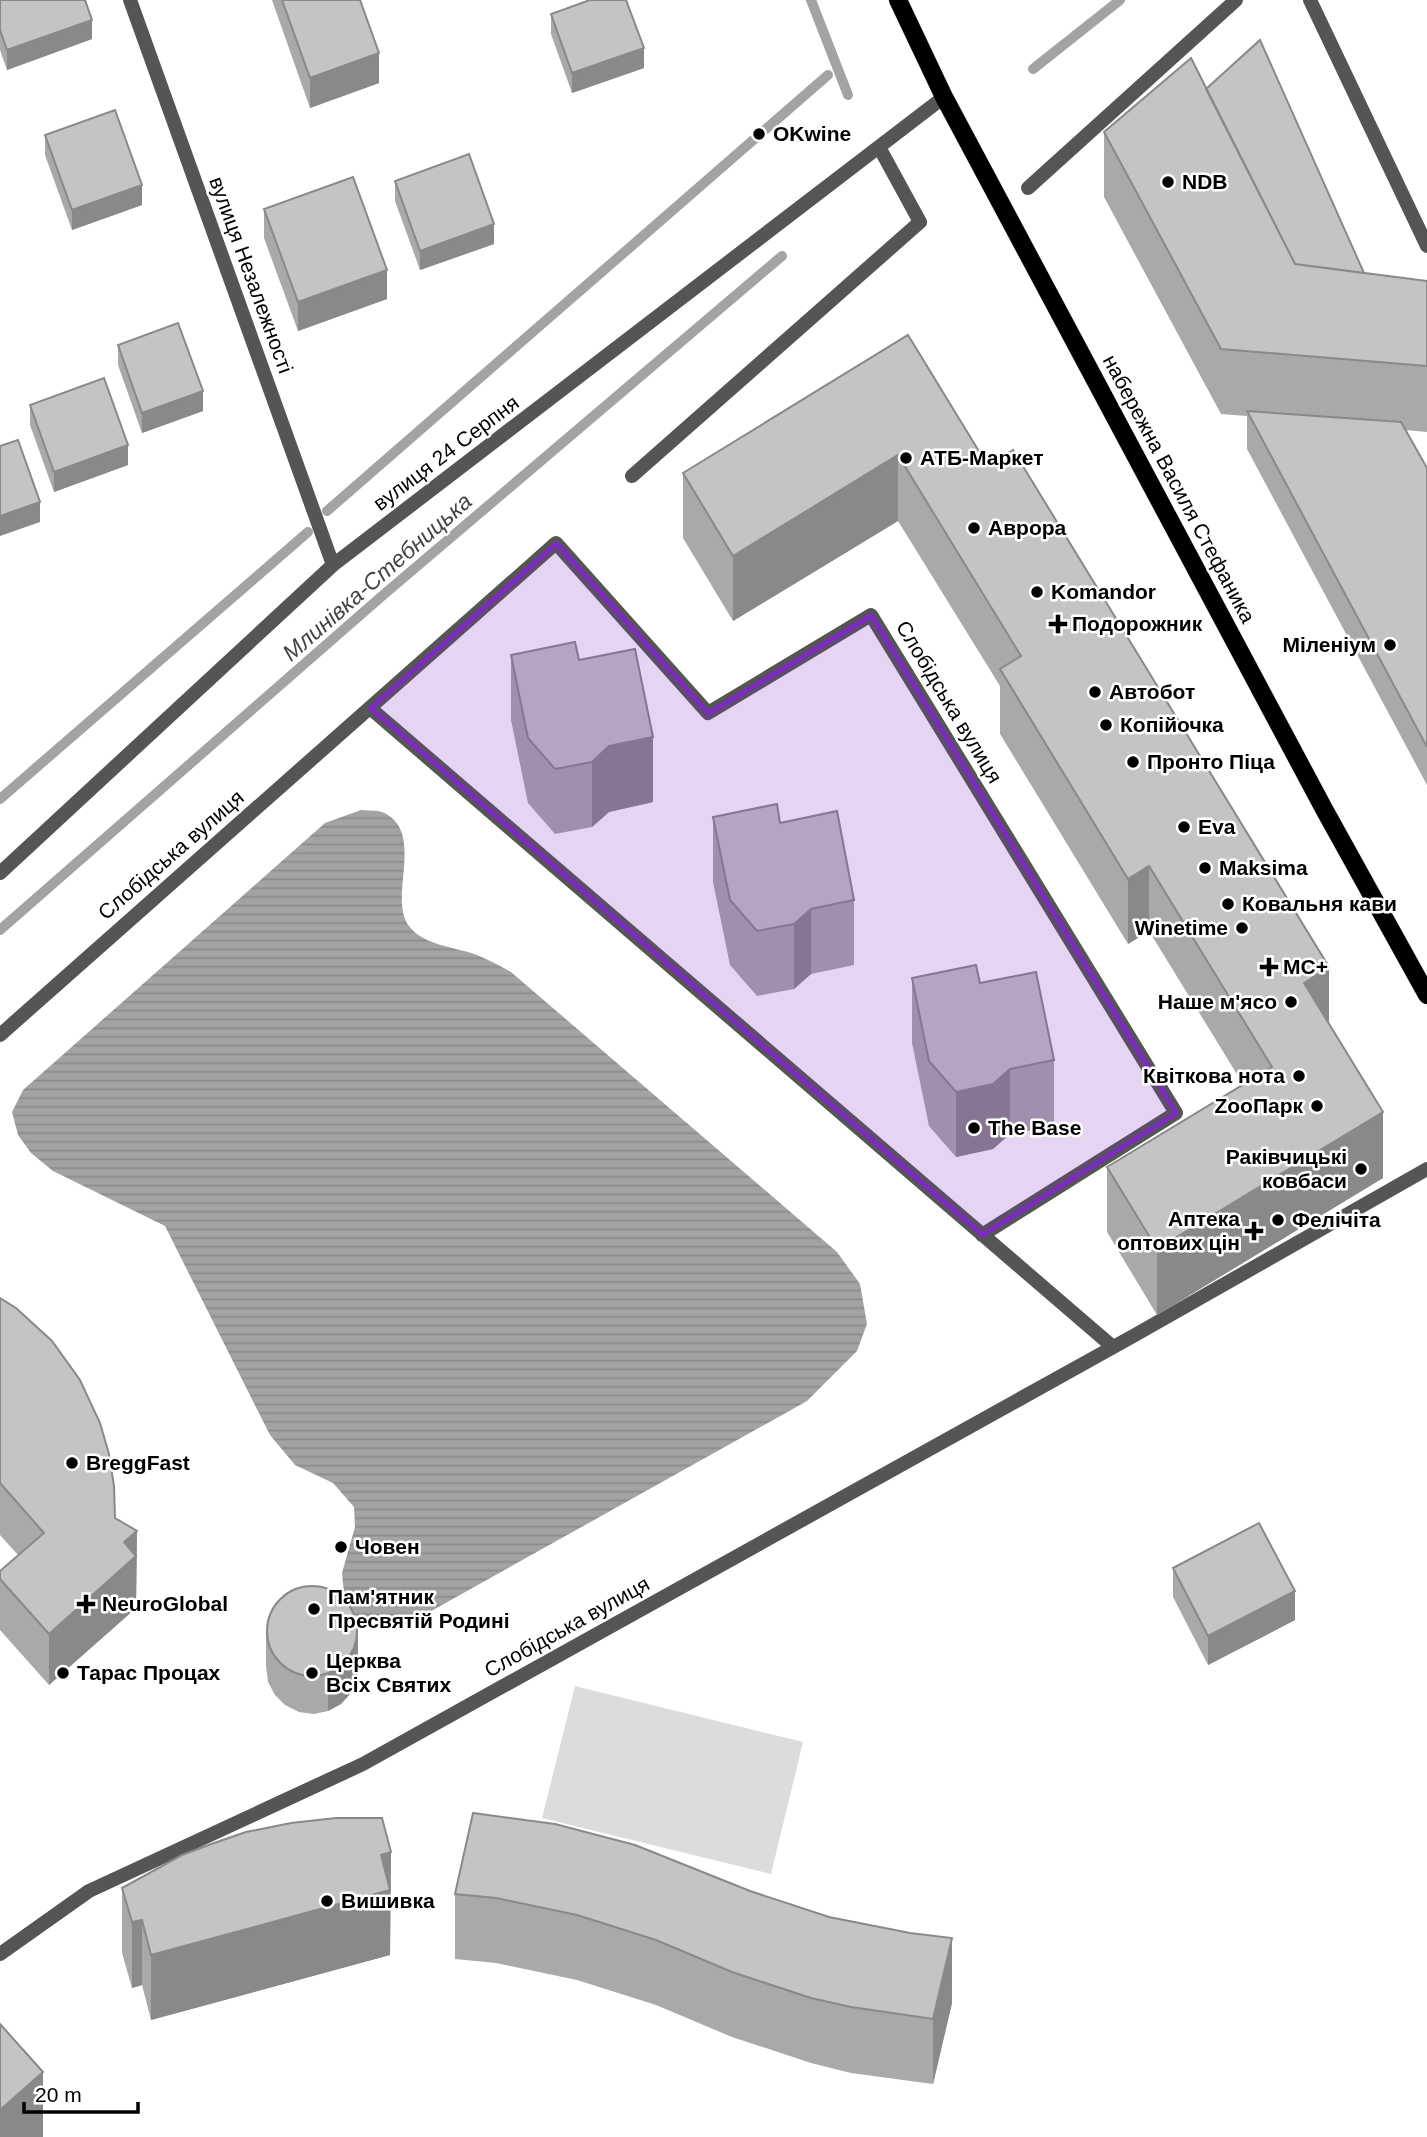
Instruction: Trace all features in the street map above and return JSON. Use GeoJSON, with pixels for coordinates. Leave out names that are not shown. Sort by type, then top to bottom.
{"type":"FeatureCollection","features":[{"type":"Feature","properties":{"kind":"main road","name":"набережна Василя Стефаника"},"geometry":{"type":"LineString","coordinates":[[898,0],[944,97],[1324,808],[1427,995]]}},
{"type":"Feature","properties":{"kind":"street","name":"вулиця Незалежності"},"geometry":{"type":"LineString","coordinates":[[130,0],[333,565]]}},
{"type":"Feature","properties":{"kind":"street"},"geometry":{"type":"LineString","coordinates":[[1028,187],[1236,0]]}},
{"type":"Feature","properties":{"kind":"street"},"geometry":{"type":"LineString","coordinates":[[1310,0],[1427,246]]}},
{"type":"Feature","properties":{"kind":"street","name":"вулиця 24 Серпня"},"geometry":{"type":"LineString","coordinates":[[0,873],[333,565],[944,97]]}},
{"type":"Feature","properties":{"kind":"street"},"geometry":{"type":"LineString","coordinates":[[632,476],[920,222],[879,147]]}},
{"type":"Feature","properties":{"kind":"street","name":"Слобідська вулиця"},"geometry":{"type":"LineString","coordinates":[[0,1035],[556,543],[708,713],[871,615],[1176,1113],[982,1235]]}},
{"type":"Feature","properties":{"kind":"street"},"geometry":{"type":"LineString","coordinates":[[370,708],[1113,1348]]}},
{"type":"Feature","properties":{"kind":"street","name":"Слобідська вулиця"},"geometry":{"type":"LineString","coordinates":[[0,1954],[89,1891],[363,1764],[1113,1348],[1427,1169]]}},
{"type":"Feature","properties":{"kind":"highlighted area"},"geometry":{"type":"Polygon","coordinates":[[[556,543],[708,713],[871,615],[1176,1113],[982,1235],[370,708],[556,543]]]}},
{"type":"Feature","properties":{"kind":"shaded area"},"geometry":{"type":"Polygon","coordinates":[[[361,810],[382,812],[395,821],[402,834],[405,849],[403,914],[415,933],[432,942],[477,955],[511,972],[837,1252],[860,1284],[867,1324],[857,1351],[807,1401],[408,1624],[383,1630],[367,1627],[345,1604],[342,1573],[355,1527],[354,1507],[333,1483],[295,1465],[270,1435],[165,1226],[53,1171],[31,1153],[18,1135],[12,1112],[23,1090],[325,823],[361,810]]]}},
{"type":"Feature","properties":{"kind":"shaded area"},"geometry":{"type":"Polygon","coordinates":[[[575,1686],[803,1742],[771,1874],[542,1818],[575,1686]]]}},
{"type":"Feature","properties":{"kind":"building"},"geometry":{"type":"Polygon","coordinates":[[[0,0],[85,0],[92,20],[7,50],[0,30],[0,0]]]}},
{"type":"Feature","properties":{"kind":"building"},"geometry":{"type":"Polygon","coordinates":[[[282,0],[360,0],[379,53],[310,78],[282,0]]]}},
{"type":"Feature","properties":{"kind":"building"},"geometry":{"type":"Polygon","coordinates":[[[590,0],[626,0],[644,48],[572,73],[551,14],[590,0]]]}},
{"type":"Feature","properties":{"kind":"building"},"geometry":{"type":"Polygon","coordinates":[[[1260,40],[1364,273],[1295,264],[1206,89],[1260,40]]]}},
{"type":"Feature","properties":{"kind":"building"},"geometry":{"type":"Polygon","coordinates":[[[1191,58],[1295,264],[1427,281],[1427,366],[1221,349],[1104,132],[1191,58]]]}},
{"type":"Feature","properties":{"kind":"building"},"geometry":{"type":"Polygon","coordinates":[[[115,110],[142,185],[72,210],[45,135],[115,110]]]}},
{"type":"Feature","properties":{"kind":"building"},"geometry":{"type":"Polygon","coordinates":[[[469,154],[494,224],[420,251],[395,181],[469,154]]]}},
{"type":"Feature","properties":{"kind":"building"},"geometry":{"type":"Polygon","coordinates":[[[353,177],[387,270],[298,302],[264,209],[353,177]]]}},
{"type":"Feature","properties":{"kind":"building"},"geometry":{"type":"Polygon","coordinates":[[[178,323],[203,391],[142,413],[118,345],[178,323]]]}},
{"type":"Feature","properties":{"kind":"building"},"geometry":{"type":"Polygon","coordinates":[[[908,335],[988,466],[1013,450],[1329,967],[1304,983],[1383,1112],[1157,1249],[1107,1167],[1272,1067],[1149,866],[1128,879],[1000,669],[1021,656],[898,455],[733,556],[683,473],[908,335]]]}},
{"type":"Feature","properties":{"kind":"building"},"geometry":{"type":"Polygon","coordinates":[[[104,378],[128,445],[54,472],[30,405],[104,378]]]}},
{"type":"Feature","properties":{"kind":"building","name":"Міленіум"},"geometry":{"type":"Polygon","coordinates":[[[1247,411],[1401,422],[1427,468],[1427,747],[1247,411]]]}},
{"type":"Feature","properties":{"kind":"building"},"geometry":{"type":"Polygon","coordinates":[[[18,440],[40,502],[0,516],[0,446],[18,440]]]}},
{"type":"Feature","properties":{"kind":"building"},"geometry":{"type":"Polygon","coordinates":[[[575,642],[579,660],[635,649],[653,737],[609,746],[592,762],[555,769],[528,738],[511,655],[575,642]]]}},
{"type":"Feature","properties":{"kind":"building"},"geometry":{"type":"Polygon","coordinates":[[[777,804],[780,823],[837,811],[854,900],[811,909],[794,924],[757,931],[730,900],[713,817],[777,804]]]}},
{"type":"Feature","properties":{"kind":"building"},"geometry":{"type":"Polygon","coordinates":[[[976,965],[980,983],[1036,972],[1054,1060],[1010,1069],[993,1084],[956,1092],[929,1061],[912,978],[976,965]]]}},
{"type":"Feature","properties":{"kind":"building"},"geometry":{"type":"Polygon","coordinates":[[[0,1298],[16,1308],[52,1341],[80,1380],[100,1423],[109,1454],[115,1518],[137,1531],[124,1542],[136,1556],[49,1634],[0,1579],[0,1571],[44,1533],[0,1483],[0,1298]]]}},
{"type":"Feature","properties":{"kind":"building"},"geometry":{"type":"Polygon","coordinates":[[[1259,1523],[1295,1591],[1208,1636],[1173,1568],[1259,1523]]]}},
{"type":"Feature","properties":{"kind":"building"},"geometry":{"type":"Polygon","coordinates":[[[303,1586],[321,1586],[337,1593],[350,1606],[357,1622],[357,1640],[350,1656],[337,1669],[321,1676],[303,1676],[287,1669],[274,1656],[267,1640],[267,1622],[274,1606],[287,1593],[303,1586]]]}},
{"type":"Feature","properties":{"kind":"building"},"geometry":{"type":"Polygon","coordinates":[[[473,1813],[555,1824],[635,1845],[750,1891],[829,1917],[910,1933],[952,1938],[933,2019],[811,1998],[732,1972],[656,1940],[577,1915],[496,1898],[455,1894],[473,1813]]]}},
{"type":"Feature","properties":{"kind":"building"},"geometry":{"type":"Polygon","coordinates":[[[336,1818],[382,1818],[391,1852],[381,1855],[390,1890],[151,1955],[142,1920],[132,1922],[122,1888],[182,1855],[246,1832],[336,1818]]]}},
{"type":"Feature","properties":{"kind":"building"},"geometry":{"type":"Polygon","coordinates":[[[0,2024],[43,2072],[0,2110],[0,2024]]]}},
{"type":"Feature","properties":{"kind":"waterway"},"geometry":{"type":"LineString","coordinates":[[811,0],[848,95]]}},
{"type":"Feature","properties":{"kind":"waterway","name":"Млинівка-Стебницька"},"geometry":{"type":"LineString","coordinates":[[1033,69],[1120,0]]}},
{"type":"Feature","properties":{"kind":"waterway"},"geometry":{"type":"LineString","coordinates":[[327,511],[828,75]]}},
{"type":"Feature","properties":{"kind":"waterway","name":"Млинівка-Стебницька"},"geometry":{"type":"LineString","coordinates":[[0,930],[382,596],[782,256]]}},
{"type":"Feature","properties":{"kind":"waterway"},"geometry":{"type":"LineString","coordinates":[[0,799],[308,532]]}},
{"type":"Feature","properties":{"kind":"place","name":"OKwine"},"geometry":{"type":"Point","coordinates":[759,134]}},
{"type":"Feature","properties":{"kind":"place","name":"NDB"},"geometry":{"type":"Point","coordinates":[1168,182]}},
{"type":"Feature","properties":{"kind":"place","name":"АТБ-Маркет"},"geometry":{"type":"Point","coordinates":[906,458]}},
{"type":"Feature","properties":{"kind":"place","name":"Аврора"},"geometry":{"type":"Point","coordinates":[974,528]}},
{"type":"Feature","properties":{"kind":"place","name":"Komandor"},"geometry":{"type":"Point","coordinates":[1037,592]}},
{"type":"Feature","properties":{"kind":"place","name":"Подорожник"},"geometry":{"type":"Point","coordinates":[1058,624]}},
{"type":"Feature","properties":{"kind":"place","name":"Міленіум"},"geometry":{"type":"Point","coordinates":[1390,645]}},
{"type":"Feature","properties":{"kind":"place","name":"Автобот"},"geometry":{"type":"Point","coordinates":[1095,692]}},
{"type":"Feature","properties":{"kind":"place","name":"Копійочка"},"geometry":{"type":"Point","coordinates":[1106,725]}},
{"type":"Feature","properties":{"kind":"place","name":"Пронто Піца"},"geometry":{"type":"Point","coordinates":[1133,762]}},
{"type":"Feature","properties":{"kind":"place","name":"Eva"},"geometry":{"type":"Point","coordinates":[1184,827]}},
{"type":"Feature","properties":{"kind":"place","name":"Maksima"},"geometry":{"type":"Point","coordinates":[1205,868]}},
{"type":"Feature","properties":{"kind":"place","name":"Ковальня кави"},"geometry":{"type":"Point","coordinates":[1228,904]}},
{"type":"Feature","properties":{"kind":"place","name":"Winetime"},"geometry":{"type":"Point","coordinates":[1242,928]}},
{"type":"Feature","properties":{"kind":"place","name":"МС+"},"geometry":{"type":"Point","coordinates":[1269,967]}},
{"type":"Feature","properties":{"kind":"place","name":"Наше м'ясо"},"geometry":{"type":"Point","coordinates":[1291,1002]}},
{"type":"Feature","properties":{"kind":"place","name":"Квіткова нота"},"geometry":{"type":"Point","coordinates":[1299,1076]}},
{"type":"Feature","properties":{"kind":"place","name":"ZooПарк"},"geometry":{"type":"Point","coordinates":[1317,1106]}},
{"type":"Feature","properties":{"kind":"place","name":"The Base"},"geometry":{"type":"Point","coordinates":[974,1128]}},
{"type":"Feature","properties":{"kind":"place","name":"Раківчицькі ковбаси"},"geometry":{"type":"Point","coordinates":[1361,1169]}},
{"type":"Feature","properties":{"kind":"place","name":"Фелічіта"},"geometry":{"type":"Point","coordinates":[1278,1220]}},
{"type":"Feature","properties":{"kind":"place","name":"Аптека оптових цін"},"geometry":{"type":"Point","coordinates":[1254,1231]}},
{"type":"Feature","properties":{"kind":"place","name":"BreggFast"},"geometry":{"type":"Point","coordinates":[72,1463]}},
{"type":"Feature","properties":{"kind":"place","name":"Човен"},"geometry":{"type":"Point","coordinates":[341,1547]}},
{"type":"Feature","properties":{"kind":"place","name":"NeuroGlobal"},"geometry":{"type":"Point","coordinates":[86,1604]}},
{"type":"Feature","properties":{"kind":"place","name":"Пам'ятник Пресвятій Родині"},"geometry":{"type":"Point","coordinates":[314,1609]}},
{"type":"Feature","properties":{"kind":"place","name":"Тарас Процах"},"geometry":{"type":"Point","coordinates":[63,1673]}},
{"type":"Feature","properties":{"kind":"place","name":"Церква Всіх Святих"},"geometry":{"type":"Point","coordinates":[312,1673]}},
{"type":"Feature","properties":{"kind":"place","name":"Вишивка"},"geometry":{"type":"Point","coordinates":[327,1901]}}]}
